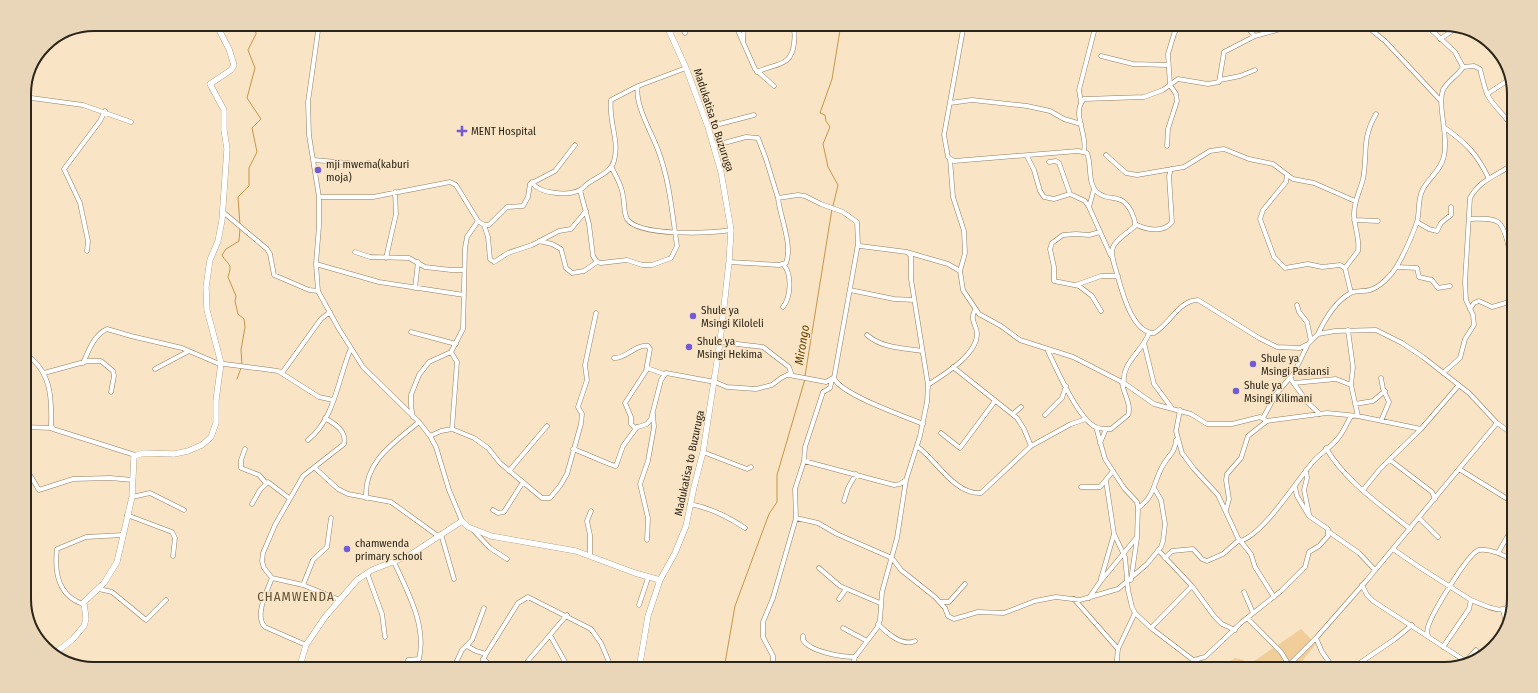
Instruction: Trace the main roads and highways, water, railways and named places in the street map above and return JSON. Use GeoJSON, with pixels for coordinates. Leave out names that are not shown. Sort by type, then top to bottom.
{"type":"FeatureCollection","features":[{"type":"Feature","properties":{"kind":"waterway"},"geometry":{"type":"LineString","coordinates":[[240,225],[238,197],[249,186],[249,168],[257,152],[252,128],[261,119],[247,98],[255,68],[248,50],[256,34],[256,31]]}},
{"type":"Feature","properties":{"kind":"waterway","name":"Mirongo"},"geometry":{"type":"LineString","coordinates":[[833,206],[838,185],[828,167],[823,144],[830,127],[826,121],[825,115],[820,113],[832,79],[840,31]]}},
{"type":"Feature","properties":{"kind":"waterway","name":"Mirongo"},"geometry":{"type":"LineString","coordinates":[[805,376],[832,209]]}},
{"type":"Feature","properties":{"kind":"waterway"},"geometry":{"type":"LineString","coordinates":[[240,228],[239,241],[226,249],[222,255],[230,266],[228,277],[236,296],[235,301],[238,314],[244,319],[245,327],[241,350],[242,365]]}},
{"type":"Feature","properties":{"kind":"waterway"},"geometry":{"type":"LineString","coordinates":[[237,379],[241,368]]}},
{"type":"Feature","properties":{"kind":"waterway","name":"Mirongo"},"geometry":{"type":"LineString","coordinates":[[725,662],[735,606],[769,514],[777,502],[777,475],[805,379]]}},
{"type":"Feature","properties":{"kind":"place","name":"MENT Hospital"},"geometry":{"type":"Point","coordinates":[462,131]}},
{"type":"Feature","properties":{"kind":"place","name":"mji mwema(kaburi moja)"},"geometry":{"type":"Point","coordinates":[318,170]}},
{"type":"Feature","properties":{"kind":"place","name":"Shule ya Msingi Kiloleli"},"geometry":{"type":"Point","coordinates":[693,316]}},
{"type":"Feature","properties":{"kind":"place","name":"Shule ya Msingi Hekima"},"geometry":{"type":"Point","coordinates":[689,347]}},
{"type":"Feature","properties":{"kind":"place","name":"Shule ya Msingi Pasiansi"},"geometry":{"type":"Point","coordinates":[1253,364]}},
{"type":"Feature","properties":{"kind":"place","name":"Shule ya Msingi Kilimani"},"geometry":{"type":"Point","coordinates":[1236,391]}},
{"type":"Feature","properties":{"kind":"place","name":"chamwenda primary school"},"geometry":{"type":"Point","coordinates":[347,549]}},
{"type":"Feature","properties":{"kind":"district","name":"CHAMWENDA"},"geometry":{"type":"Point","coordinates":[296,596]}}]}
